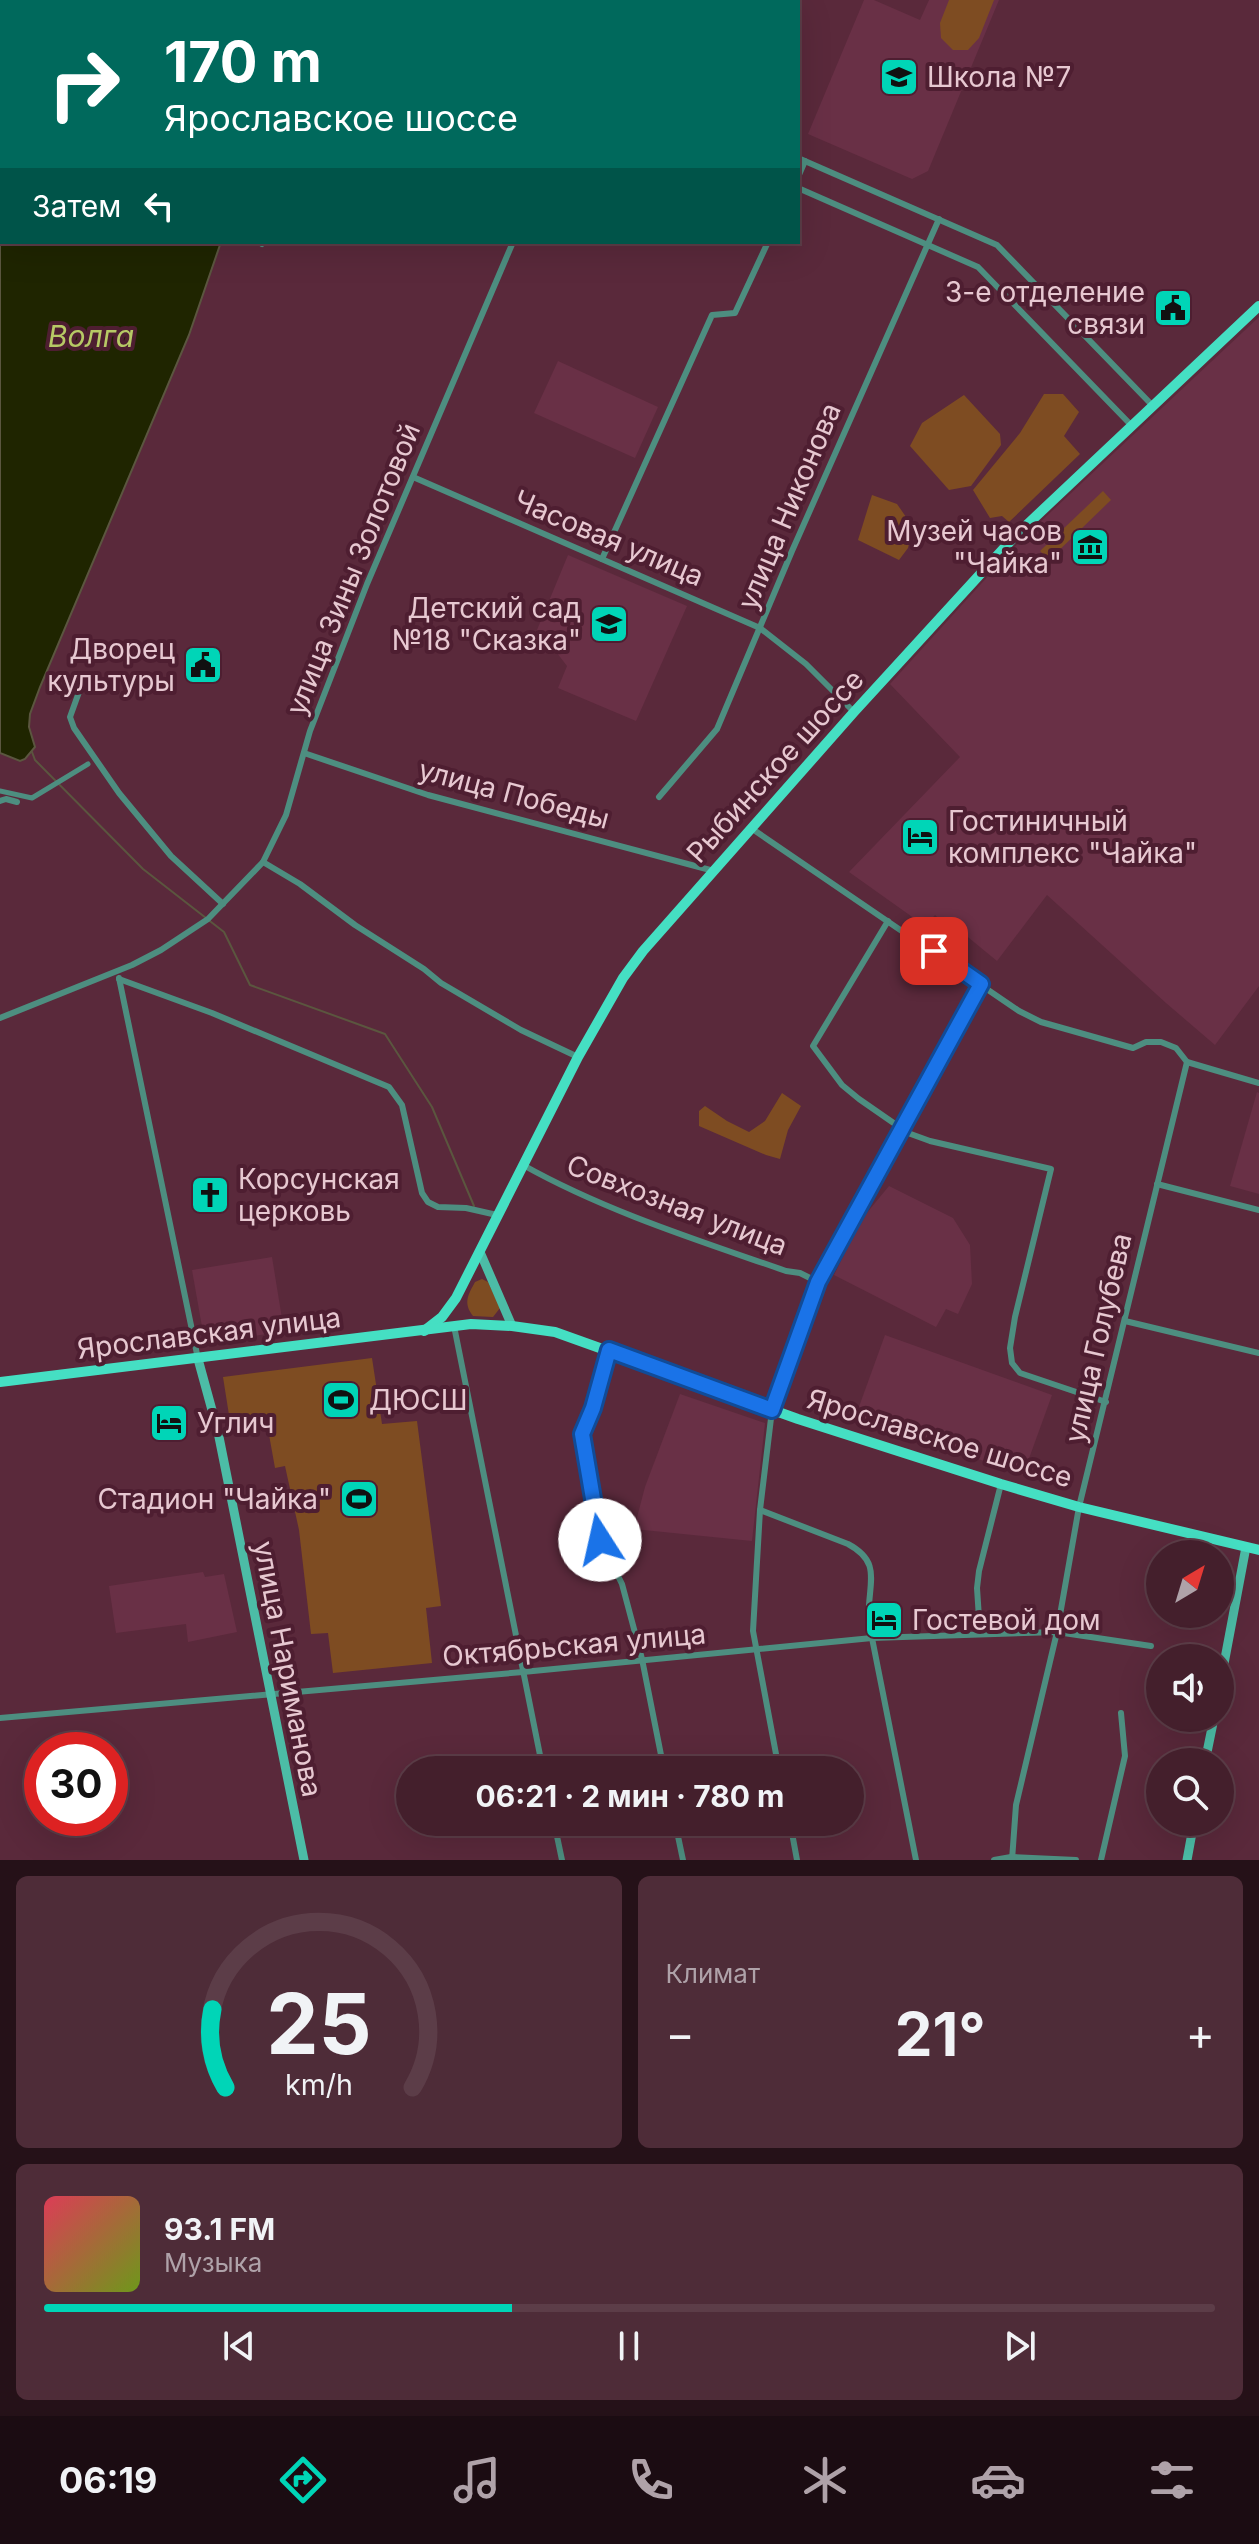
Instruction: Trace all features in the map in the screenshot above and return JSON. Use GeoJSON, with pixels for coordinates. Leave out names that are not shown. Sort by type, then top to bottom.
{"type":"FeatureCollection","features":[{"type":"Feature","properties":{"kind":"main road","name":"Рыбинское шоссе"},"geometry":{"type":"LineString","coordinates":[[424,1331],[451,1308],[578,1057],[623,978],[643,951],[854,712],[1015,536],[1259,306]]}},
{"type":"Feature","properties":{"kind":"main road"},"geometry":{"type":"LineString","coordinates":[[480,1252],[512,1326]]}},
{"type":"Feature","properties":{"kind":"main road","name":"Ярославское шоссе"},"geometry":{"type":"LineString","coordinates":[[424,1331],[484,1324],[555,1332],[772,1410],[1001,1484],[1079,1507],[1259,1550]]}},
{"type":"Feature","properties":{"kind":"main road","name":"Ярославская улица"},"geometry":{"type":"LineString","coordinates":[[0,1382],[424,1331]]}},
{"type":"Feature","properties":{"kind":"main road","name":"улица Нариманова"},"geometry":{"type":"LineString","coordinates":[[198,1359],[218,1432],[304,1860]]}},
{"type":"Feature","properties":{"kind":"main road"},"geometry":{"type":"LineString","coordinates":[[1228,1644],[1246,1547]]}},
{"type":"Feature","properties":{"kind":"main road"},"geometry":{"type":"LineString","coordinates":[[1187,1860],[1191,1836]]}},
{"type":"Feature","properties":{"kind":"street"},"geometry":{"type":"LineString","coordinates":[[802,159],[989,241],[1004,251],[1152,405]]}},
{"type":"Feature","properties":{"kind":"street"},"geometry":{"type":"LineString","coordinates":[[800,189],[972,263],[984,271],[1131,425]]}},
{"type":"Feature","properties":{"kind":"street","name":"улица Никонова"},"geometry":{"type":"LineString","coordinates":[[659,797],[717,729],[939,219]]}},
{"type":"Feature","properties":{"kind":"street","name":"улица Зины Золотовой"},"geometry":{"type":"LineString","coordinates":[[0,1018],[119,975],[187,935],[223,904],[263,862],[286,815],[304,753],[339,655],[512,244]]}},
{"type":"Feature","properties":{"kind":"street"},"geometry":{"type":"LineString","coordinates":[[602,559],[712,315],[735,313],[767,244]]}},
{"type":"Feature","properties":{"kind":"street","name":"Часовая улица"},"geometry":{"type":"LineString","coordinates":[[413,477],[760,628],[806,664],[854,712]]}},
{"type":"Feature","properties":{"kind":"street"},"geometry":{"type":"LineString","coordinates":[[79,692],[70,717],[74,728],[119,793],[171,856],[223,904]]}},
{"type":"Feature","properties":{"kind":"street","name":"улица Победы"},"geometry":{"type":"LineString","coordinates":[[304,753],[428,795],[714,871]]}},
{"type":"Feature","properties":{"kind":"street"},"geometry":{"type":"LineString","coordinates":[[0,791],[32,798],[88,764]]}},
{"type":"Feature","properties":{"kind":"street"},"geometry":{"type":"LineString","coordinates":[[0,801],[17,802]]}},
{"type":"Feature","properties":{"kind":"street"},"geometry":{"type":"LineString","coordinates":[[751,828],[1019,1011],[1041,1022],[1133,1048],[1146,1042],[1161,1042],[1176,1048],[1187,1062],[1259,1083]]}},
{"type":"Feature","properties":{"kind":"street"},"geometry":{"type":"LineString","coordinates":[[263,862],[300,884],[441,983],[521,1030],[578,1057]]}},
{"type":"Feature","properties":{"kind":"street"},"geometry":{"type":"LineString","coordinates":[[888,921],[813,1046],[842,1085],[902,1129],[930,1141],[1051,1169],[1015,1317],[1010,1348],[1012,1363],[1020,1373],[1106,1402]]}},
{"type":"Feature","properties":{"kind":"street"},"geometry":{"type":"LineString","coordinates":[[119,975],[389,1087],[402,1105],[424,1198],[438,1207],[466,1208],[497,1215]]}},
{"type":"Feature","properties":{"kind":"street","name":"улица Нариманова"},"geometry":{"type":"LineString","coordinates":[[119,975],[198,1359]]}},
{"type":"Feature","properties":{"kind":"street"},"geometry":{"type":"LineString","coordinates":[[776,1756],[753,1631],[760,1510],[772,1410],[818,1282],[981,984]]}},
{"type":"Feature","properties":{"kind":"street","name":"улица Голубева"},"geometry":{"type":"LineString","coordinates":[[1011,1859],[1016,1805],[1057,1632],[1079,1507],[1187,1062]]}},
{"type":"Feature","properties":{"kind":"street","name":"Совхозная улица"},"geometry":{"type":"LineString","coordinates":[[523,1165],[566,1189],[818,1282]]}},
{"type":"Feature","properties":{"kind":"street"},"geometry":{"type":"LineString","coordinates":[[1157,1184],[1259,1210]]}},
{"type":"Feature","properties":{"kind":"street"},"geometry":{"type":"LineString","coordinates":[[1125,1321],[1259,1353]]}},
{"type":"Feature","properties":{"kind":"street"},"geometry":{"type":"LineString","coordinates":[[454,1326],[540,1756]]}},
{"type":"Feature","properties":{"kind":"street"},"geometry":{"type":"LineString","coordinates":[[609,1350],[593,1408],[582,1434],[600,1540],[622,1584],[642,1659],[661,1756]]}},
{"type":"Feature","properties":{"kind":"street"},"geometry":{"type":"LineString","coordinates":[[980,1633],[979,1571],[1001,1484]]}},
{"type":"Feature","properties":{"kind":"street"},"geometry":{"type":"LineString","coordinates":[[760,1510],[848,1544],[864,1556],[872,1570],[869,1610],[872,1638],[916,1860]]}},
{"type":"Feature","properties":{"kind":"street","name":"Октябрьская улица"},"geometry":{"type":"LineString","coordinates":[[0,1718],[872,1638],[1057,1632],[1146,1645]]}},
{"type":"Feature","properties":{"kind":"street"},"geometry":{"type":"LineString","coordinates":[[1101,1860],[1125,1756],[1121,1713]]}},
{"type":"Feature","properties":{"kind":"street"},"geometry":{"type":"LineString","coordinates":[[557,1836],[562,1860]]}},
{"type":"Feature","properties":{"kind":"street"},"geometry":{"type":"LineString","coordinates":[[678,1836],[683,1860]]}},
{"type":"Feature","properties":{"kind":"street"},"geometry":{"type":"LineString","coordinates":[[793,1836],[797,1860]]}},
{"type":"Feature","properties":{"kind":"street"},"geometry":{"type":"LineString","coordinates":[[994,1860],[1076,1860]]}},
{"type":"Feature","properties":{"kind":"shaded area","name":"Школа №7"},"geometry":{"type":"Polygon","coordinates":[[[864,0],[874,0],[920,20],[929,0],[999,0],[928,171],[912,179],[808,134],[864,0]]]}},
{"type":"Feature","properties":{"kind":"shaded area"},"geometry":{"type":"Polygon","coordinates":[[[949,0],[994,0],[979,38],[968,50],[953,50],[941,38],[940,23],[949,0]]]}},
{"type":"Feature","properties":{"kind":"shaded area"},"geometry":{"type":"Polygon","coordinates":[[[1259,317],[1259,986],[1215,1045],[1047,895],[997,961],[952,924],[948,927],[935,915],[925,926],[849,872],[960,757],[890,684],[1021,540],[1259,317]]]}},
{"type":"Feature","properties":{"kind":"shaded area"},"geometry":{"type":"Polygon","coordinates":[[[558,361],[658,407],[635,458],[534,413],[558,361]]]}},
{"type":"Feature","properties":{"kind":"shaded area"},"geometry":{"type":"Polygon","coordinates":[[[1044,394],[1063,394],[1079,412],[1064,436],[1080,454],[1009,522],[1002,516],[990,518],[973,490],[1020,433],[1044,394]]]}},
{"type":"Feature","properties":{"kind":"shaded area"},"geometry":{"type":"Polygon","coordinates":[[[964,395],[1000,434],[1001,445],[971,486],[949,490],[910,446],[922,423],[964,395]]]}},
{"type":"Feature","properties":{"kind":"shaded area"},"geometry":{"type":"Polygon","coordinates":[[[1103,491],[1111,500],[1049,560],[1040,551],[1103,491]]]}},
{"type":"Feature","properties":{"kind":"shaded area"},"geometry":{"type":"Polygon","coordinates":[[[872,495],[897,504],[913,527],[908,548],[899,560],[858,540],[872,495]]]}},
{"type":"Feature","properties":{"kind":"shaded area","name":"Детский сад №18 \"Сказка\""},"geometry":{"type":"Polygon","coordinates":[[[568,555],[687,606],[636,721],[558,688],[567,666],[557,653],[532,642],[568,555]]]}},
{"type":"Feature","properties":{"kind":"shaded area"},"geometry":{"type":"Polygon","coordinates":[[[782,1093],[801,1106],[788,1130],[780,1159],[699,1126],[699,1111],[705,1106],[749,1132],[765,1121],[782,1093]]]}},
{"type":"Feature","properties":{"kind":"shaded area"},"geometry":{"type":"Polygon","coordinates":[[[1259,1093],[1259,1194],[1230,1186],[1259,1093]]]}},
{"type":"Feature","properties":{"kind":"shaded area"},"geometry":{"type":"Polygon","coordinates":[[[889,1186],[953,1218],[970,1245],[972,1284],[958,1314],[946,1309],[936,1327],[834,1275],[861,1220],[889,1186]]]}},
{"type":"Feature","properties":{"kind":"shaded area"},"geometry":{"type":"Polygon","coordinates":[[[272,1257],[284,1331],[205,1344],[192,1270],[272,1257]]]}},
{"type":"Feature","properties":{"kind":"shaded area"},"geometry":{"type":"Polygon","coordinates":[[[482,1279],[488,1282],[500,1308],[493,1317],[473,1316],[468,1307],[470,1291],[475,1282],[482,1279]]]}},
{"type":"Feature","properties":{"kind":"shaded area"},"geometry":{"type":"Polygon","coordinates":[[[885,1335],[1052,1395],[1023,1475],[856,1415],[885,1335]]]}},
{"type":"Feature","properties":{"kind":"shaded area","name":"Стадион \"Чайка\""},"geometry":{"type":"Polygon","coordinates":[[[372,1358],[382,1424],[417,1421],[441,1606],[426,1608],[432,1663],[333,1673],[328,1633],[311,1634],[299,1530],[285,1466],[275,1468],[268,1429],[232,1434],[223,1377],[372,1358]]]}},
{"type":"Feature","properties":{"kind":"shaded area"},"geometry":{"type":"Polygon","coordinates":[[[680,1394],[765,1423],[752,1541],[634,1529],[645,1487],[680,1394]]]}},
{"type":"Feature","properties":{"kind":"shaded area"},"geometry":{"type":"Polygon","coordinates":[[[203,1572],[205,1577],[224,1574],[237,1632],[188,1642],[186,1624],[116,1633],[109,1586],[203,1572]]]}},
{"type":"Feature","properties":{"kind":"water","name":"Волга"},"geometry":{"type":"Polygon","coordinates":[[[0,244],[220,244],[189,335],[30,714],[29,727],[35,747],[20,761],[0,753],[0,244]]]}},
{"type":"Feature","properties":{"kind":"waterway"},"geometry":{"type":"LineString","coordinates":[[32,752],[35,760],[143,869],[224,932],[250,985],[385,1034],[432,1107],[474,1206]]}},
{"type":"Feature","properties":{"kind":"place","name":"Школа №7"},"geometry":{"type":"Point","coordinates":[899,77]}},
{"type":"Feature","properties":{"kind":"place","name":"3-е отделение связи"},"geometry":{"type":"Point","coordinates":[1173,308]}},
{"type":"Feature","properties":{"kind":"place","name":"Музей часов \"Чайка\""},"geometry":{"type":"Point","coordinates":[1090,547]}},
{"type":"Feature","properties":{"kind":"place","name":"Детский сад №18 \"Сказка\""},"geometry":{"type":"Point","coordinates":[609,624]}},
{"type":"Feature","properties":{"kind":"place","name":"Дворец культуры"},"geometry":{"type":"Point","coordinates":[203,665]}},
{"type":"Feature","properties":{"kind":"place","name":"Гостиничный комплекс \"Чайка\""},"geometry":{"type":"Point","coordinates":[920,837]}},
{"type":"Feature","properties":{"kind":"place","name":"Корсунская церковь"},"geometry":{"type":"Point","coordinates":[210,1195]}},
{"type":"Feature","properties":{"kind":"place","name":"ДЮСШ"},"geometry":{"type":"Point","coordinates":[341,1400]}},
{"type":"Feature","properties":{"kind":"place","name":"Углич"},"geometry":{"type":"Point","coordinates":[169,1423]}},
{"type":"Feature","properties":{"kind":"place","name":"Стадион \"Чайка\""},"geometry":{"type":"Point","coordinates":[359,1499]}},
{"type":"Feature","properties":{"kind":"place","name":"Гостевой дом"},"geometry":{"type":"Point","coordinates":[884,1620]}},
{"type":"Feature","properties":{"kind":"route"},"geometry":{"type":"LineString","coordinates":[[600,1540],[582,1434],[593,1408],[609,1350],[772,1410],[818,1282],[981,984],[934,951]]}}]}
